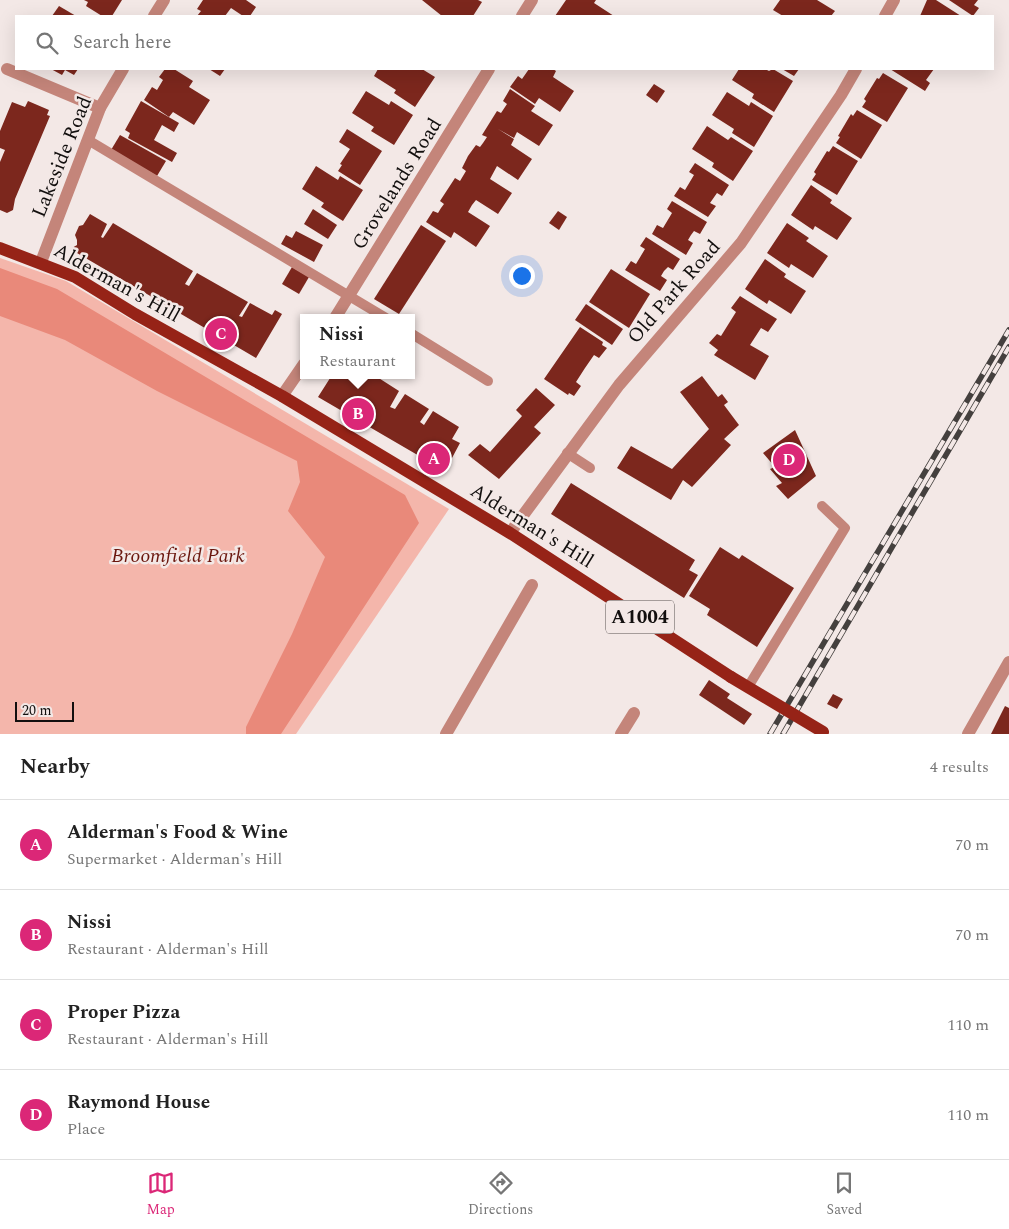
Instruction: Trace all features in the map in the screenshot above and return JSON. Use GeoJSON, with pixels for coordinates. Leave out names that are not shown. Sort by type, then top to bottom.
{"type":"FeatureCollection","features":[{"type":"Feature","properties":{"kind":"main road","name":"Alderman's Hill"},"geometry":{"type":"LineString","coordinates":[[0,248],[41,262],[75,277],[135,314],[282,396],[510,533],[731,677],[825,733]]}},
{"type":"Feature","properties":{"kind":"street"},"geometry":{"type":"LineString","coordinates":[[155,15],[164,0]]}},
{"type":"Feature","properties":{"kind":"street"},"geometry":{"type":"LineString","coordinates":[[523,15],[532,0]]}},
{"type":"Feature","properties":{"kind":"street"},"geometry":{"type":"LineString","coordinates":[[886,15],[894,0]]}},
{"type":"Feature","properties":{"kind":"street"},"geometry":{"type":"LineString","coordinates":[[7,69],[100,108]]}},
{"type":"Feature","properties":{"kind":"street","name":"Lakeside Road"},"geometry":{"type":"LineString","coordinates":[[41,262],[100,108],[122,70]]}},
{"type":"Feature","properties":{"kind":"street","name":"Grovelands Road"},"geometry":{"type":"LineString","coordinates":[[338,314],[488,70]]}},
{"type":"Feature","properties":{"kind":"street","name":"Old Park Road"},"geometry":{"type":"LineString","coordinates":[[510,533],[567,453],[619,385],[741,242],[841,95],[855,70]]}},
{"type":"Feature","properties":{"kind":"street"},"geometry":{"type":"LineString","coordinates":[[282,396],[300,370]]}},
{"type":"Feature","properties":{"kind":"street"},"geometry":{"type":"LineString","coordinates":[[446,734],[532,585]]}},
{"type":"Feature","properties":{"kind":"street"},"geometry":{"type":"LineString","coordinates":[[968,734],[1009,662]]}},
{"type":"Feature","properties":{"kind":"street"},"geometry":{"type":"LineString","coordinates":[[621,734],[634,713]]}},
{"type":"Feature","properties":{"kind":"lane"},"geometry":{"type":"LineString","coordinates":[[88,140],[379,314]]}},
{"type":"Feature","properties":{"kind":"lane"},"geometry":{"type":"LineString","coordinates":[[415,336],[488,381]]}},
{"type":"Feature","properties":{"kind":"lane"},"geometry":{"type":"LineString","coordinates":[[567,453],[590,468]]}},
{"type":"Feature","properties":{"kind":"lane"},"geometry":{"type":"LineString","coordinates":[[748,687],[846,528],[822,506]]}},
{"type":"Feature","properties":{"kind":"green space","name":"Broomfield Park"},"geometry":{"type":"Polygon","coordinates":[[[0,258],[66,281],[449,509],[296,734],[0,734],[0,258]]]}},
{"type":"Feature","properties":{"kind":"shaded area"},"geometry":{"type":"Polygon","coordinates":[[[0,268],[57,289],[405,495],[419,523],[281,734],[246,734],[246,727],[292,634],[325,557],[288,511],[300,482],[297,461],[157,391],[65,340],[0,316],[0,268]]]}},
{"type":"Feature","properties":{"kind":"building"},"geometry":{"type":"Polygon","coordinates":[[[84,0],[122,0],[113,15],[100,15],[86,6],[88,2],[84,0]]]}},
{"type":"Feature","properties":{"kind":"building"},"geometry":{"type":"Polygon","coordinates":[[[203,0],[246,0],[256,7],[251,15],[242,15],[231,8],[226,15],[198,15],[201,11],[197,9],[203,0]]]}},
{"type":"Feature","properties":{"kind":"building"},"geometry":{"type":"Polygon","coordinates":[[[422,0],[478,0],[482,2],[474,15],[441,15],[422,0]]]}},
{"type":"Feature","properties":{"kind":"building"},"geometry":{"type":"Polygon","coordinates":[[[566,0],[596,0],[594,3],[612,15],[556,15],[566,0]]]}},
{"type":"Feature","properties":{"kind":"building"},"geometry":{"type":"Polygon","coordinates":[[[780,0],[817,0],[835,11],[832,15],[781,15],[773,10],[780,0]]]}},
{"type":"Feature","properties":{"kind":"building"},"geometry":{"type":"Polygon","coordinates":[[[927,0],[936,0],[959,15],[920,15],[927,0]]]}},
{"type":"Feature","properties":{"kind":"building"},"geometry":{"type":"Polygon","coordinates":[[[949,0],[978,0],[974,5],[979,8],[974,15],[949,0]]]}},
{"type":"Feature","properties":{"kind":"building"},"geometry":{"type":"Polygon","coordinates":[[[59,6],[74,15],[53,15],[59,6]]]}},
{"type":"Feature","properties":{"kind":"building"},"geometry":{"type":"Polygon","coordinates":[[[53,70],[65,70],[62,75],[53,70]]]}},
{"type":"Feature","properties":{"kind":"building"},"geometry":{"type":"Polygon","coordinates":[[[65,70],[77,70],[74,75],[65,70]]]}},
{"type":"Feature","properties":{"kind":"building"},"geometry":{"type":"Polygon","coordinates":[[[164,70],[176,70],[193,81],[189,87],[210,100],[194,125],[173,112],[169,117],[144,100],[152,87],[157,90],[163,80],[159,77],[164,70]]]}},
{"type":"Feature","properties":{"kind":"building"},"geometry":{"type":"Polygon","coordinates":[[[211,70],[224,70],[220,76],[211,70]]]}},
{"type":"Feature","properties":{"kind":"building"},"geometry":{"type":"Polygon","coordinates":[[[377,70],[424,70],[435,77],[415,107],[394,93],[396,90],[374,76],[377,70]]]}},
{"type":"Feature","properties":{"kind":"building"},"geometry":{"type":"Polygon","coordinates":[[[528,70],[554,70],[556,71],[553,77],[574,91],[560,112],[539,98],[535,104],[510,87],[518,76],[522,79],[528,70]]]}},
{"type":"Feature","properties":{"kind":"building"},"geometry":{"type":"Polygon","coordinates":[[[738,70],[775,70],[793,81],[774,112],[752,98],[754,94],[732,80],[738,70]]]}},
{"type":"Feature","properties":{"kind":"building"},"geometry":{"type":"Polygon","coordinates":[[[784,70],[798,70],[794,76],[784,70]]]}},
{"type":"Feature","properties":{"kind":"building"},"geometry":{"type":"Polygon","coordinates":[[[892,70],[933,70],[926,80],[930,83],[925,91],[892,70]]]}},
{"type":"Feature","properties":{"kind":"building"},"geometry":{"type":"Polygon","coordinates":[[[883,73],[908,88],[887,122],[862,107],[866,101],[864,99],[877,78],[879,79],[883,73]]]}},
{"type":"Feature","properties":{"kind":"building"},"geometry":{"type":"Polygon","coordinates":[[[654,84],[665,91],[657,103],[646,95],[654,84]]]}},
{"type":"Feature","properties":{"kind":"building"},"geometry":{"type":"Polygon","coordinates":[[[510,89],[535,106],[531,111],[553,125],[539,146],[517,132],[514,138],[498,129],[514,139],[511,145],[532,159],[518,180],[497,166],[490,179],[512,193],[498,214],[476,200],[472,205],[468,212],[490,226],[476,247],[454,232],[451,238],[426,222],[433,211],[438,213],[444,204],[440,201],[455,178],[460,181],[466,171],[462,168],[468,156],[476,145],[480,147],[487,137],[482,135],[497,111],[501,113],[507,104],[503,101],[510,89]]]}},
{"type":"Feature","properties":{"kind":"building"},"geometry":{"type":"Polygon","coordinates":[[[366,91],[389,105],[391,101],[413,115],[394,145],[371,131],[374,127],[352,113],[366,91]]]}},
{"type":"Feature","properties":{"kind":"building"},"geometry":{"type":"Polygon","coordinates":[[[727,92],[749,106],[751,102],[773,116],[754,147],[732,133],[734,129],[712,115],[727,92]]]}},
{"type":"Feature","properties":{"kind":"building"},"geometry":{"type":"Polygon","coordinates":[[[28,101],[49,110],[47,115],[50,116],[15,199],[13,210],[7,213],[0,210],[0,162],[5,150],[0,148],[0,131],[12,102],[25,107],[28,101]]]}},
{"type":"Feature","properties":{"kind":"building"},"geometry":{"type":"Polygon","coordinates":[[[141,101],[179,123],[174,132],[162,125],[154,140],[177,153],[172,162],[128,138],[130,133],[125,130],[141,101]]]}},
{"type":"Feature","properties":{"kind":"building"},"geometry":{"type":"Polygon","coordinates":[[[857,110],[882,125],[861,159],[836,143],[851,114],[853,116],[857,110]]]}},
{"type":"Feature","properties":{"kind":"building"},"geometry":{"type":"Polygon","coordinates":[[[707,126],[728,140],[731,137],[753,151],[733,181],[712,167],[714,163],[692,149],[707,126]]]}},
{"type":"Feature","properties":{"kind":"building"},"geometry":{"type":"Polygon","coordinates":[[[347,129],[382,151],[360,185],[338,171],[342,165],[340,164],[350,149],[339,142],[347,129]]]}},
{"type":"Feature","properties":{"kind":"building"},"geometry":{"type":"Polygon","coordinates":[[[120,135],[166,161],[157,176],[111,150],[120,135]]]}},
{"type":"Feature","properties":{"kind":"building"},"geometry":{"type":"Polygon","coordinates":[[[833,146],[858,161],[837,195],[812,180],[816,174],[814,172],[827,151],[829,152],[833,146]]]}},
{"type":"Feature","properties":{"kind":"building"},"geometry":{"type":"Polygon","coordinates":[[[695,163],[729,185],[722,196],[717,193],[710,203],[716,206],[708,217],[674,196],[680,187],[685,190],[694,175],[689,172],[695,163]]]}},
{"type":"Feature","properties":{"kind":"building"},"geometry":{"type":"Polygon","coordinates":[[[316,166],[338,180],[340,176],[363,190],[343,221],[321,207],[324,203],[302,189],[316,166]]]}},
{"type":"Feature","properties":{"kind":"building"},"geometry":{"type":"Polygon","coordinates":[[[811,185],[832,200],[830,203],[852,218],[837,240],[815,226],[813,230],[791,215],[811,185]]]}},
{"type":"Feature","properties":{"kind":"building"},"geometry":{"type":"Polygon","coordinates":[[[672,201],[707,222],[700,234],[694,231],[691,235],[688,240],[693,243],[686,255],[652,234],[657,225],[663,228],[672,213],[667,209],[672,201]]]}},
{"type":"Feature","properties":{"kind":"building"},"geometry":{"type":"Polygon","coordinates":[[[313,209],[337,225],[328,239],[304,224],[313,209]]]}},
{"type":"Feature","properties":{"kind":"building"},"geometry":{"type":"Polygon","coordinates":[[[558,211],[567,217],[559,230],[549,223],[558,211]]]}},
{"type":"Feature","properties":{"kind":"building"},"geometry":{"type":"Polygon","coordinates":[[[90,214],[107,224],[101,237],[103,238],[113,223],[193,271],[185,284],[189,286],[197,273],[248,302],[239,316],[242,317],[250,303],[272,315],[275,310],[282,314],[256,358],[77,253],[74,254],[72,248],[77,245],[75,235],[79,226],[83,225],[90,214]]]}},
{"type":"Feature","properties":{"kind":"building"},"geometry":{"type":"Polygon","coordinates":[[[787,223],[809,238],[806,241],[828,256],[813,278],[791,264],[789,268],[767,253],[787,223]]]}},
{"type":"Feature","properties":{"kind":"building"},"geometry":{"type":"Polygon","coordinates":[[[421,225],[446,241],[399,314],[374,299],[421,225]]]}},
{"type":"Feature","properties":{"kind":"building"},"geometry":{"type":"Polygon","coordinates":[[[296,231],[323,245],[314,262],[281,244],[286,235],[292,238],[296,231]]]}},
{"type":"Feature","properties":{"kind":"building"},"geometry":{"type":"Polygon","coordinates":[[[646,237],[680,259],[673,270],[668,267],[664,271],[661,276],[667,280],[660,291],[625,270],[631,261],[636,264],[645,249],[640,246],[646,237]]]}},
{"type":"Feature","properties":{"kind":"building"},"geometry":{"type":"Polygon","coordinates":[[[765,259],[786,274],[784,277],[806,291],[791,314],[769,300],[767,304],[745,289],[765,259]]]}},
{"type":"Feature","properties":{"kind":"building"},"geometry":{"type":"Polygon","coordinates":[[[292,267],[309,277],[299,294],[282,284],[292,267]]]}},
{"type":"Feature","properties":{"kind":"building"},"geometry":{"type":"Polygon","coordinates":[[[611,269],[650,294],[629,328],[589,302],[611,269]]]}},
{"type":"Feature","properties":{"kind":"building"},"geometry":{"type":"Polygon","coordinates":[[[740,296],[777,319],[768,332],[761,328],[750,345],[769,356],[755,380],[714,355],[718,350],[709,343],[717,334],[721,336],[736,312],[731,308],[740,296]]]}},
{"type":"Feature","properties":{"kind":"building"},"geometry":{"type":"Polygon","coordinates":[[[586,304],[623,329],[612,345],[575,320],[586,304]]]}},
{"type":"Feature","properties":{"kind":"building"},"geometry":{"type":"Polygon","coordinates":[[[580,327],[603,342],[602,345],[607,348],[599,358],[594,355],[585,368],[576,382],[581,386],[574,396],[569,393],[568,395],[544,379],[580,327]]]}},
{"type":"Feature","properties":{"kind":"building"},"geometry":{"type":"Polygon","coordinates":[[[702,376],[718,397],[722,394],[728,402],[724,405],[739,425],[724,439],[731,445],[692,487],[683,480],[671,500],[617,468],[631,446],[672,469],[709,429],[680,392],[702,376]]]}},
{"type":"Feature","properties":{"kind":"building"},"geometry":{"type":"Polygon","coordinates":[[[329,379],[380,379],[399,391],[390,407],[395,409],[405,394],[429,409],[420,422],[424,425],[433,411],[459,427],[452,439],[460,443],[445,471],[318,397],[329,379]]]}},
{"type":"Feature","properties":{"kind":"building"},"geometry":{"type":"Polygon","coordinates":[[[536,388],[555,405],[534,427],[541,433],[499,479],[468,455],[480,444],[490,452],[522,416],[516,410],[536,388]]]}},
{"type":"Feature","properties":{"kind":"building"},"geometry":{"type":"Polygon","coordinates":[[[795,430],[816,476],[788,499],[776,486],[782,483],[770,469],[775,467],[763,453],[795,430]]]}},
{"type":"Feature","properties":{"kind":"building"},"geometry":{"type":"Polygon","coordinates":[[[571,483],[695,560],[689,570],[698,575],[684,598],[551,514],[571,483]]]}},
{"type":"Feature","properties":{"kind":"building"},"geometry":{"type":"Polygon","coordinates":[[[720,547],[739,559],[742,555],[794,588],[757,647],[707,615],[710,609],[689,596],[720,547]]]}},
{"type":"Feature","properties":{"kind":"building"},"geometry":{"type":"Polygon","coordinates":[[[709,680],[730,694],[727,698],[752,714],[744,725],[699,695],[709,680]]]}},
{"type":"Feature","properties":{"kind":"building"},"geometry":{"type":"Polygon","coordinates":[[[833,694],[843,699],[837,709],[827,704],[833,694]]]}},
{"type":"Feature","properties":{"kind":"building"},"geometry":{"type":"Polygon","coordinates":[[[1005,706],[1009,708],[1009,734],[991,734],[1005,706]]]}},
{"type":"Feature","properties":{"kind":"railway"},"geometry":{"type":"LineString","coordinates":[[770,734],[1009,330]]}},
{"type":"Feature","properties":{"kind":"railway"},"geometry":{"type":"LineString","coordinates":[[783,734],[1009,347]]}},
{"type":"Feature","properties":{"kind":"place","name":"Proper Pizza"},"geometry":{"type":"Point","coordinates":[221,334]}},
{"type":"Feature","properties":{"kind":"place","name":"Nissi"},"geometry":{"type":"Point","coordinates":[358,414]}},
{"type":"Feature","properties":{"kind":"place","name":"Alderman's Food & Wine"},"geometry":{"type":"Point","coordinates":[434,459]}},
{"type":"Feature","properties":{"kind":"place","name":"Raymond House"},"geometry":{"type":"Point","coordinates":[789,460]}}]}
